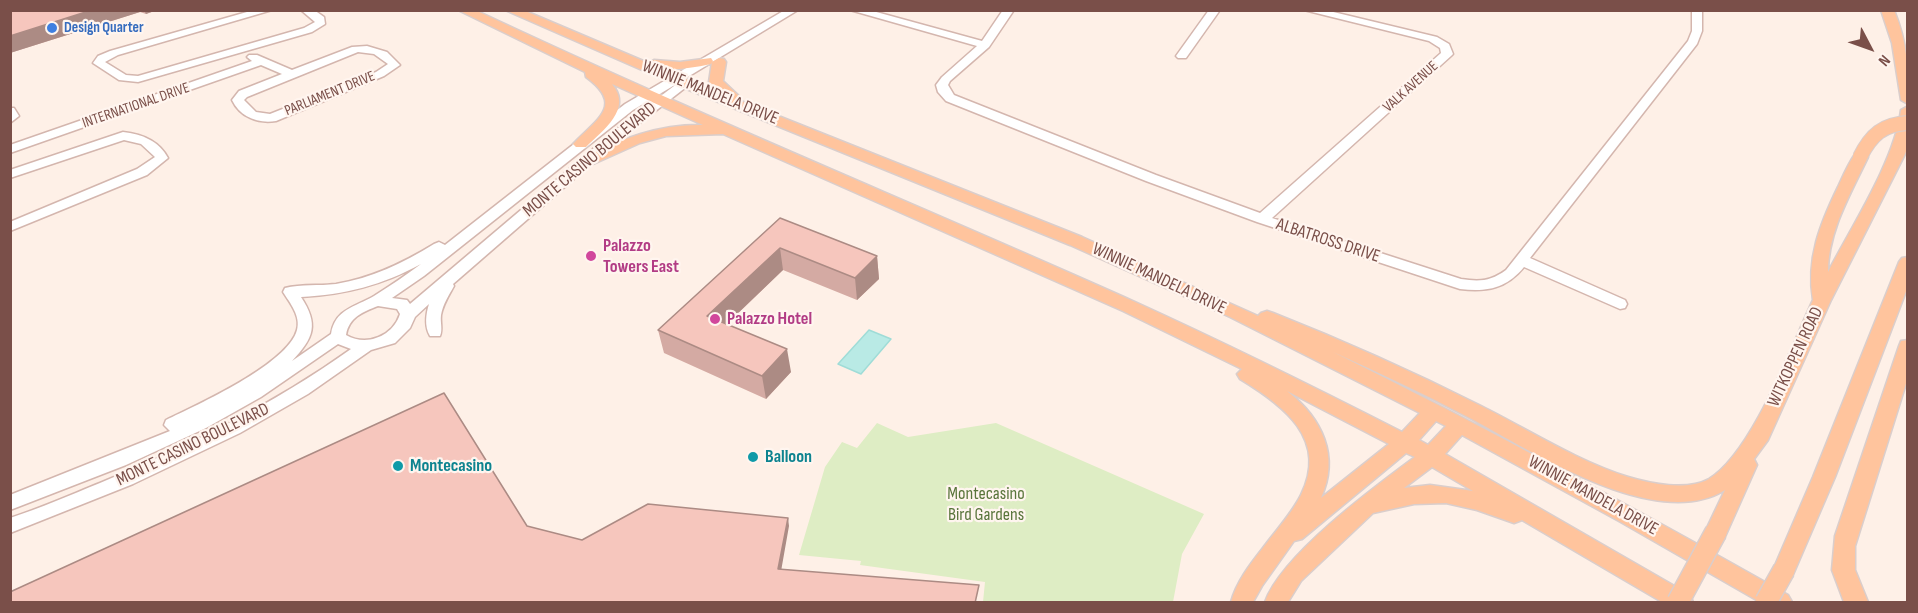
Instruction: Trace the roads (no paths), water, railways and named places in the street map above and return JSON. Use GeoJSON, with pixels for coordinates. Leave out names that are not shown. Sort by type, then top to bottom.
{"type":"FeatureCollection","features":[{"type":"Feature","properties":{"kind":"main road","name":"WINNIE MANDELA DRIVE"},"geometry":{"type":"LineString","coordinates":[[464,10],[567,59],[1130,307],[1281,379],[1431,456],[1680,603]]}},
{"type":"Feature","properties":{"kind":"main road","name":"WINNIE MANDELA DRIVE"},"geometry":{"type":"LineString","coordinates":[[511,10],[620,58],[1014,214],[1157,277],[1434,410],[1636,518],[1780,603]]}},
{"type":"Feature","properties":{"kind":"main road"},"geometry":{"type":"LineString","coordinates":[[1898,23],[1908,100]]}},
{"type":"Feature","properties":{"kind":"main road"},"geometry":{"type":"LineString","coordinates":[[620,58],[670,66],[712,62],[716,82],[726,92],[751,109]]}},
{"type":"Feature","properties":{"kind":"main road"},"geometry":{"type":"LineString","coordinates":[[567,59],[602,82],[612,93],[613,100],[604,121],[580,144]]}},
{"type":"Feature","properties":{"kind":"main road","name":"WITKOPPEN ROAD"},"geometry":{"type":"LineString","coordinates":[[1680,603],[1716,532],[1822,300],[1896,154],[1906,129],[1908,110]]}},
{"type":"Feature","properties":{"kind":"main road"},"geometry":{"type":"LineString","coordinates":[[1822,300],[1817,276],[1820,254],[1825,236],[1860,157],[1873,133],[1885,126],[1908,123]]}},
{"type":"Feature","properties":{"kind":"main road"},"geometry":{"type":"LineString","coordinates":[[586,162],[622,144],[660,131],[701,128],[739,133]]}},
{"type":"Feature","properties":{"kind":"main road"},"geometry":{"type":"LineString","coordinates":[[1766,603],[1784,570],[1824,477],[1908,262]]}},
{"type":"Feature","properties":{"kind":"main road"},"geometry":{"type":"LineString","coordinates":[[1157,277],[1186,285],[1327,341],[1427,387],[1597,474],[1634,487],[1662,493],[1686,493],[1715,487],[1731,475],[1763,430]]}},
{"type":"Feature","properties":{"kind":"main road"},"geometry":{"type":"LineString","coordinates":[[1130,307],[1268,386],[1291,405],[1312,432],[1320,451],[1319,473],[1306,505],[1279,545],[1254,575],[1242,603]]}},
{"type":"Feature","properties":{"kind":"main road"},"geometry":{"type":"LineString","coordinates":[[1856,603],[1842,572],[1841,559],[1846,536],[1908,346]]}},
{"type":"Feature","properties":{"kind":"main road"},"geometry":{"type":"LineString","coordinates":[[1279,545],[1405,442],[1434,410]]}},
{"type":"Feature","properties":{"kind":"main road"},"geometry":{"type":"LineString","coordinates":[[1276,603],[1293,574],[1363,509],[1431,456],[1460,424]]}},
{"type":"Feature","properties":{"kind":"main road"},"geometry":{"type":"LineString","coordinates":[[1363,509],[1404,495],[1430,493],[1457,495],[1490,505],[1573,538]]}},
{"type":"Feature","properties":{"kind":"street"},"geometry":{"type":"LineString","coordinates":[[267,10],[114,53],[99,60],[99,63],[123,78],[133,79],[308,30],[320,24],[320,19],[306,10]]}},
{"type":"Feature","properties":{"kind":"street"},"geometry":{"type":"LineString","coordinates":[[756,36],[793,10]]}},
{"type":"Feature","properties":{"kind":"street"},"geometry":{"type":"LineString","coordinates":[[656,97],[731,50],[804,10]]}},
{"type":"Feature","properties":{"kind":"street"},"geometry":{"type":"LineString","coordinates":[[855,10],[985,45]]}},
{"type":"Feature","properties":{"kind":"street","name":"ALBATROSS DRIVE"},"geometry":{"type":"LineString","coordinates":[[1009,10],[985,45],[946,79],[942,85],[944,92],[950,98],[1140,174],[1263,219],[1460,284],[1485,287],[1499,283],[1521,260],[1693,42],[1697,31],[1697,10]]}},
{"type":"Feature","properties":{"kind":"street"},"geometry":{"type":"LineString","coordinates":[[1182,56],[1215,10]]}},
{"type":"Feature","properties":{"kind":"street","name":"VALK AVENUE"},"geometry":{"type":"LineString","coordinates":[[1263,219],[1447,54],[1445,46],[1433,39],[1309,10]]}},
{"type":"Feature","properties":{"kind":"street","name":"PARLIAMENT DRIVE"},"geometry":{"type":"LineString","coordinates":[[363,48],[387,57],[394,65],[380,74],[272,118],[261,118],[245,110],[238,103],[237,100],[243,94],[277,80],[363,48]]}},
{"type":"Feature","properties":{"kind":"street","name":"PARLIAMENT DRIVE"},"geometry":{"type":"LineString","coordinates":[[239,50],[291,74]]}},
{"type":"Feature","properties":{"kind":"street","name":"PARLIAMENT DRIVE"},"geometry":{"type":"LineString","coordinates":[[224,54],[277,80]]}},
{"type":"Feature","properties":{"kind":"street","name":"INTERNATIONAL DRIVE"},"geometry":{"type":"LineString","coordinates":[[10,149],[262,61]]}},
{"type":"Feature","properties":{"kind":"street","name":"MONTE CASINO BOULEVARD"},"geometry":{"type":"LineString","coordinates":[[10,502],[129,456],[225,411],[281,377],[338,337],[337,331],[345,317],[365,305],[377,302],[419,273],[580,144],[656,97]]}},
{"type":"Feature","properties":{"kind":"street","name":"MONTE CASINO BOULEVARD"},"geometry":{"type":"LineString","coordinates":[[10,526],[138,475],[226,433],[320,378],[367,345],[384,341],[399,332],[407,321],[408,314],[586,162],[656,97]]}},
{"type":"Feature","properties":{"kind":"street"},"geometry":{"type":"LineString","coordinates":[[10,111],[13,113],[10,119]]}},
{"type":"Feature","properties":{"kind":"street"},"geometry":{"type":"LineString","coordinates":[[10,174],[123,136],[138,137],[158,150],[162,158],[154,166],[142,172],[10,227]]}},
{"type":"Feature","properties":{"kind":"street"},"geometry":{"type":"LineString","coordinates":[[61,483],[205,408],[286,360],[296,349],[305,332],[305,320],[300,306],[290,292],[368,284],[396,272],[492,215]]}},
{"type":"Feature","properties":{"kind":"street"},"geometry":{"type":"LineString","coordinates":[[1521,260],[1620,304]]}},
{"type":"Feature","properties":{"kind":"street"},"geometry":{"type":"LineString","coordinates":[[435,333],[433,323],[436,306],[445,290],[467,263]]}},
{"type":"Feature","properties":{"kind":"street"},"geometry":{"type":"LineString","coordinates":[[377,302],[402,304],[408,314]]}},
{"type":"Feature","properties":{"kind":"street"},"geometry":{"type":"LineString","coordinates":[[338,337],[346,344],[367,345]]}},
{"type":"Feature","properties":{"kind":"water"},"geometry":{"type":"Polygon","coordinates":[[[869,330],[891,339],[861,374],[838,364],[869,330]]]}},
{"type":"Feature","properties":{"kind":"place","name":"Design Quarter"},"geometry":{"type":"Point","coordinates":[52,28]}},
{"type":"Feature","properties":{"kind":"place","name":"Palazzo Towers East"},"geometry":{"type":"Point","coordinates":[591,256]}},
{"type":"Feature","properties":{"kind":"place","name":"Palazzo Hotel"},"geometry":{"type":"Point","coordinates":[715,319]}},
{"type":"Feature","properties":{"kind":"place","name":"Balloon"},"geometry":{"type":"Point","coordinates":[753,457]}},
{"type":"Feature","properties":{"kind":"place","name":"Montecasino"},"geometry":{"type":"Point","coordinates":[398,466]}},
{"type":"Feature","properties":{"kind":"park label","name":"Montecasino Bird Gardens"},"geometry":{"type":"Point","coordinates":[986,504]}}]}
